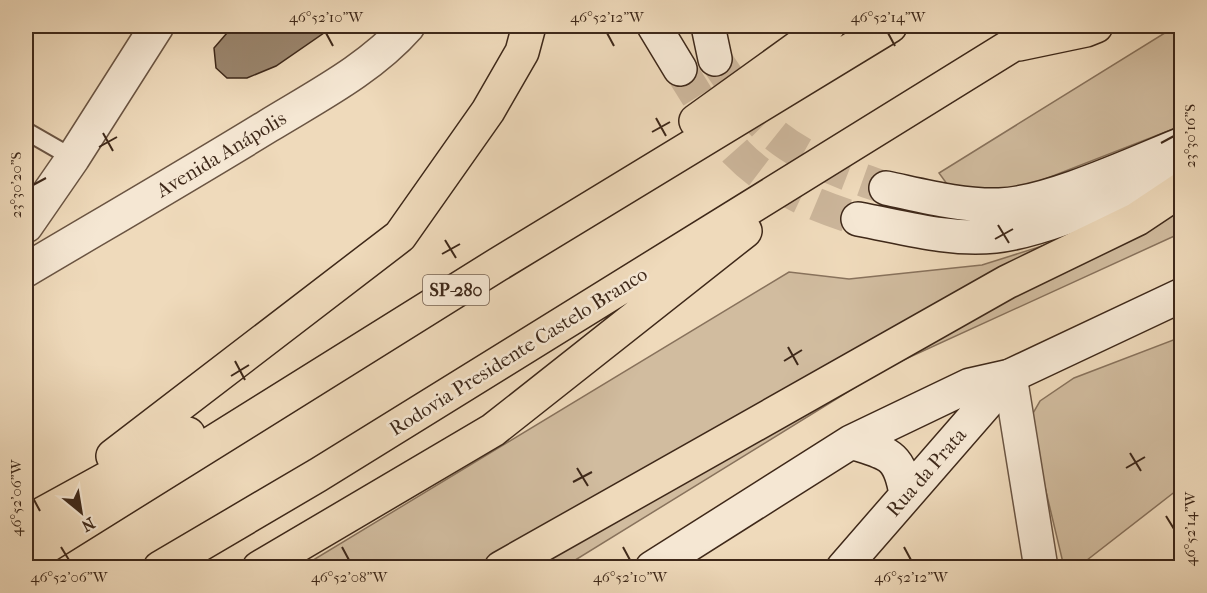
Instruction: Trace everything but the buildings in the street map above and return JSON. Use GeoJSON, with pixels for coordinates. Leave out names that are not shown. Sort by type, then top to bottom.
{"type":"FeatureCollection","features":[{"type":"Feature","properties":{"kind":"highway"},"geometry":{"type":"LineString","coordinates":[[27,522],[400,236],[488,111],[522,52],[529,26]]}},
{"type":"Feature","properties":{"kind":"highway"},"geometry":{"type":"LineString","coordinates":[[27,522],[497,265],[828,26]]}},
{"type":"Feature","properties":{"kind":"highway","name":"SP-280"},"geometry":{"type":"LineString","coordinates":[[26,559],[497,265],[890,26]]}},
{"type":"Feature","properties":{"kind":"highway","name":"Rodovia Presidente Castelo Branco"},"geometry":{"type":"LineString","coordinates":[[160,567],[318,475],[1043,26]]}},
{"type":"Feature","properties":{"kind":"highway"},"geometry":{"type":"LineString","coordinates":[[1008,46],[1086,30],[1095,26]]}},
{"type":"Feature","properties":{"kind":"highway","name":"Rodovia Presidente Castelo Branco"},"geometry":{"type":"LineString","coordinates":[[259,567],[493,430],[873,130]]}},
{"type":"Feature","properties":{"kind":"highway"},"geometry":{"type":"LineString","coordinates":[[501,567],[1007,282],[1137,219],[1182,189]]}},
{"type":"Feature","properties":{"kind":"main road"},"geometry":{"type":"LineString","coordinates":[[26,226],[74,158],[157,26]]}},
{"type":"Feature","properties":{"kind":"main road","name":"Avenida Anápolis"},"geometry":{"type":"LineString","coordinates":[[26,270],[178,181],[344,79],[389,47],[408,26]]}},
{"type":"Feature","properties":{"kind":"main road"},"geometry":{"type":"LineString","coordinates":[[654,26],[680,69]]}},
{"type":"Feature","properties":{"kind":"main road"},"geometry":{"type":"LineString","coordinates":[[708,26],[716,59]]}},
{"type":"Feature","properties":{"kind":"main road"},"geometry":{"type":"LineString","coordinates":[[886,188],[960,203],[1002,205],[1048,195],[1182,144]]}},
{"type":"Feature","properties":{"kind":"main road"},"geometry":{"type":"LineString","coordinates":[[858,219],[956,236],[995,236],[1047,223],[1182,170]]}},
{"type":"Feature","properties":{"kind":"main road"},"geometry":{"type":"LineString","coordinates":[[652,567],[851,442],[970,385],[1010,376],[1182,296]]}},
{"type":"Feature","properties":{"kind":"main road"},"geometry":{"type":"LineString","coordinates":[[1010,376],[1041,567]]}},
{"type":"Feature","properties":{"kind":"main road","name":"Rua da Prata"},"geometry":{"type":"LineString","coordinates":[[843,567],[1010,376]]}},
{"type":"Feature","properties":{"kind":"main road"},"geometry":{"type":"LineString","coordinates":[[851,442],[895,460],[902,471],[906,494]]}},
{"type":"Feature","properties":{"kind":"lane"},"geometry":{"type":"LineString","coordinates":[[26,131],[74,158]]}},
{"type":"Feature","properties":{"kind":"shaded area"},"geometry":{"type":"Polygon","coordinates":[[[1176,26],[1181,26],[1181,126],[1009,193],[947,184],[939,173],[1176,26]]]}},
{"type":"Feature","properties":{"kind":"shaded area"},"geometry":{"type":"Polygon","coordinates":[[[1181,194],[1181,233],[888,367],[564,567],[300,568],[789,272],[849,279],[982,265],[1115,223],[1181,194]]]}},
{"type":"Feature","properties":{"kind":"shaded area"},"geometry":{"type":"Polygon","coordinates":[[[1181,337],[1181,487],[1078,567],[1064,567],[1029,420],[1040,401],[1074,378],[1181,337]]]}},
{"type":"Feature","properties":{"kind":"tunnel"},"geometry":{"type":"LineString","coordinates":[[715,59],[752,112],[785,143],[835,169],[886,188]]}},
{"type":"Feature","properties":{"kind":"tunnel"},"geometry":{"type":"LineString","coordinates":[[680,69],[723,135],[750,165],[794,194],[858,219]]}}]}
